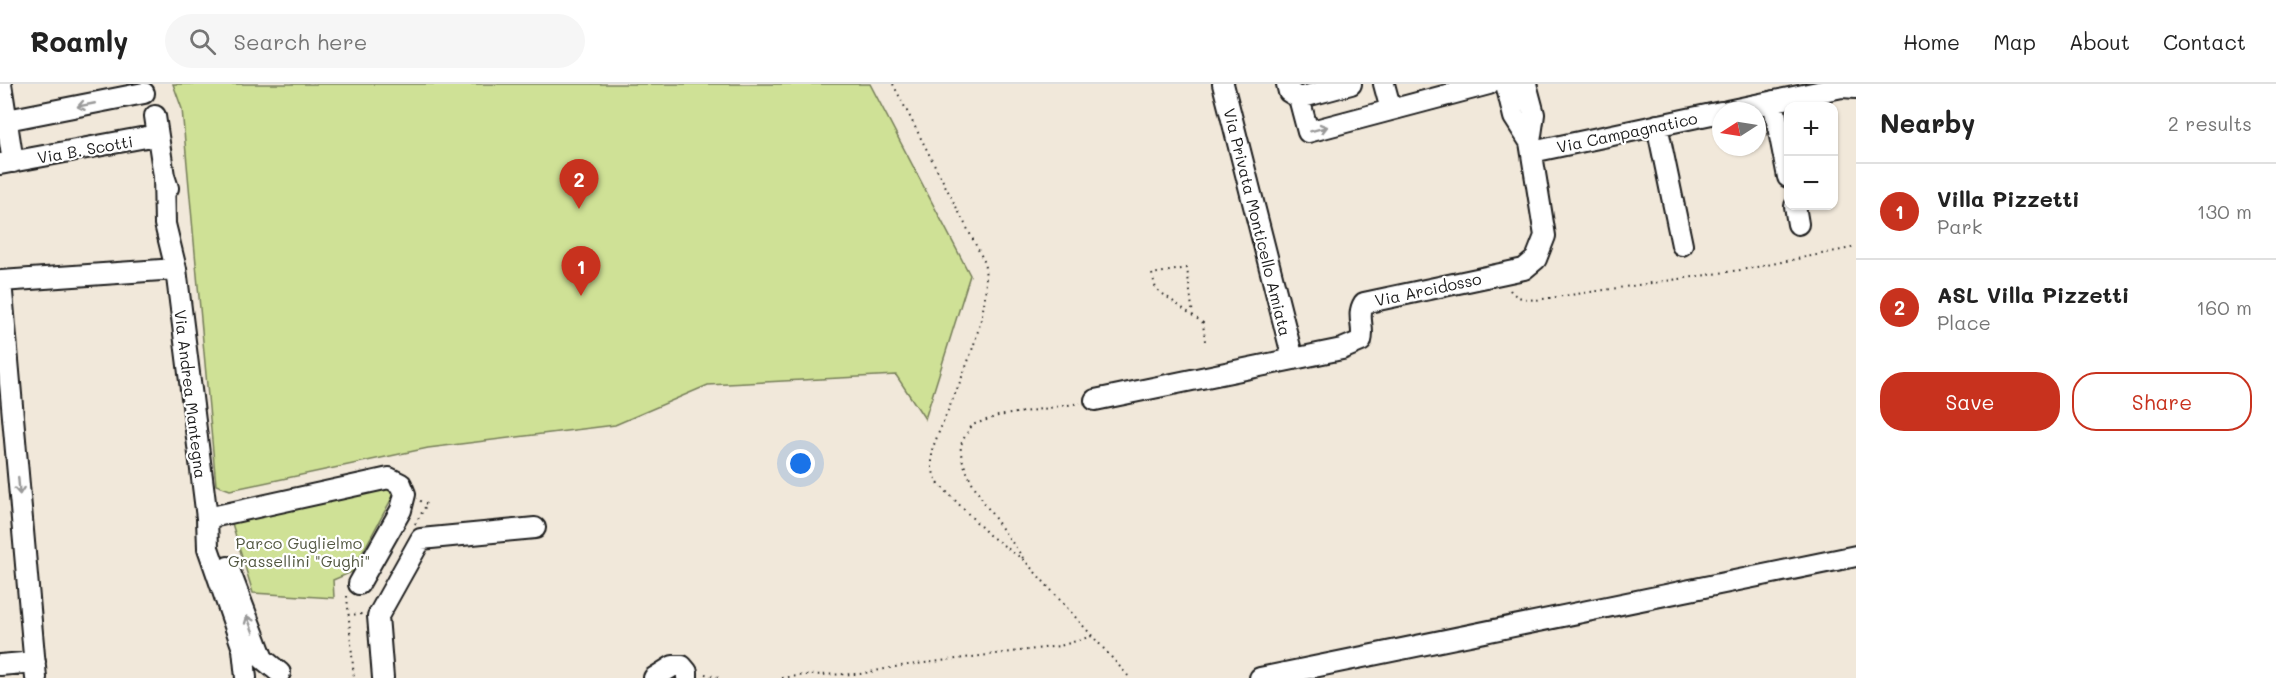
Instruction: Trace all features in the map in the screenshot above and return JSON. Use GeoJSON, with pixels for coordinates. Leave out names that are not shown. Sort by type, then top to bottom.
{"type":"FeatureCollection","features":[{"type":"Feature","properties":{"kind":"street"},"geometry":{"type":"LineString","coordinates":[[1,84],[7,120],[7,163]]}},
{"type":"Feature","properties":{"kind":"street","name":"Via Privata Monticello Amiata"},"geometry":{"type":"LineString","coordinates":[[1223,84],[1293,359]]}},
{"type":"Feature","properties":{"kind":"street"},"geometry":{"type":"LineString","coordinates":[[1350,84],[1293,91],[1308,132],[1489,84]]}},
{"type":"Feature","properties":{"kind":"street"},"geometry":{"type":"LineString","coordinates":[[1384,84],[1391,110]]}},
{"type":"Feature","properties":{"kind":"street","name":"Via Arcidosso"},"geometry":{"type":"LineString","coordinates":[[1506,84],[1514,117],[1531,147]]}},
{"type":"Feature","properties":{"kind":"street","name":"Via Arcidosso"},"geometry":{"type":"LineString","coordinates":[[1095,400],[1342,349],[1360,341],[1363,335],[1360,314],[1364,303],[1506,273],[1524,268],[1536,260],[1545,236],[1531,147],[1534,114],[1526,84]]}},
{"type":"Feature","properties":{"kind":"street"},"geometry":{"type":"LineString","coordinates":[[7,120],[146,87]]}},
{"type":"Feature","properties":{"kind":"street","name":"Via Andrea Mantegna"},"geometry":{"type":"LineString","coordinates":[[146,87],[155,116],[172,224],[207,518],[208,548],[243,649],[246,678]]}},
{"type":"Feature","properties":{"kind":"street"},"geometry":{"type":"LineString","coordinates":[[1766,103],[1842,87],[1856,87]]}},
{"type":"Feature","properties":{"kind":"street"},"geometry":{"type":"LineString","coordinates":[[1773,101],[1784,157]]}},
{"type":"Feature","properties":{"kind":"street","name":"Via Campagnatico"},"geometry":{"type":"LineString","coordinates":[[1531,147],[1712,114]]}},
{"type":"Feature","properties":{"kind":"street"},"geometry":{"type":"LineString","coordinates":[[1657,125],[1682,244]]}},
{"type":"Feature","properties":{"kind":"street","name":"Via B. Scotti"},"geometry":{"type":"LineString","coordinates":[[7,163],[157,135]]}},
{"type":"Feature","properties":{"kind":"street"},"geometry":{"type":"LineString","coordinates":[[0,665],[36,670],[1,281],[176,269]]}},
{"type":"Feature","properties":{"kind":"street"},"geometry":{"type":"LineString","coordinates":[[207,518],[389,478],[401,484],[405,494],[401,510],[359,584]]}},
{"type":"Feature","properties":{"kind":"street","name":"Via Andrea Mantegna"},"geometry":{"type":"LineString","coordinates":[[207,518],[263,658],[286,675]]}},
{"type":"Feature","properties":{"kind":"street"},"geometry":{"type":"LineString","coordinates":[[383,678],[378,616],[421,539],[535,528]]}},
{"type":"Feature","properties":{"kind":"street"},"geometry":{"type":"LineString","coordinates":[[1260,678],[1856,556]]}},
{"type":"Feature","properties":{"kind":"street"},"geometry":{"type":"LineString","coordinates":[[654,678],[673,666],[682,666],[687,672],[687,678]]}},
{"type":"Feature","properties":{"kind":"street"},"geometry":{"type":"LineString","coordinates":[[251,678],[269,672],[286,675]]}},
{"type":"Feature","properties":{"kind":"path"},"geometry":{"type":"LineString","coordinates":[[894,84],[984,261],[987,278],[986,294],[974,343],[932,450],[932,469],[937,482],[989,536],[1025,561]]}},
{"type":"Feature","properties":{"kind":"path"},"geometry":{"type":"LineString","coordinates":[[1506,273],[1509,289],[1514,295],[1522,299],[1536,300],[1747,269],[1856,247]]}},
{"type":"Feature","properties":{"kind":"path"},"geometry":{"type":"LineString","coordinates":[[1193,316],[1187,268],[1152,274],[1156,289],[1193,316],[1203,323],[1205,341]]}},
{"type":"Feature","properties":{"kind":"path"},"geometry":{"type":"LineString","coordinates":[[1095,400],[998,416],[972,425],[961,446],[965,465],[977,491],[1025,561],[1130,678]]}},
{"type":"Feature","properties":{"kind":"path"},"geometry":{"type":"LineString","coordinates":[[354,678],[346,583],[359,584]]}},
{"type":"Feature","properties":{"kind":"path"},"geometry":{"type":"LineString","coordinates":[[782,678],[860,674],[900,666],[1060,646],[1092,636]]}},
{"type":"Feature","properties":{"kind":"green space"},"geometry":{"type":"Polygon","coordinates":[[[173,84],[870,84],[970,275],[925,419],[896,375],[708,385],[615,425],[428,448],[230,490],[216,485],[182,109],[173,84]]]}},
{"type":"Feature","properties":{"kind":"green space","name":"Parco Guglielmo Grassellini \"Gughi\""},"geometry":{"type":"Polygon","coordinates":[[[388,488],[393,496],[352,572],[333,580],[334,598],[253,593],[231,520],[388,488]]]}},
{"type":"Feature","properties":{"kind":"place","name":"ASL Villa Pizzetti"},"geometry":{"type":"Point","coordinates":[579,209]}},
{"type":"Feature","properties":{"kind":"place","name":"Villa Pizzetti"},"geometry":{"type":"Point","coordinates":[581,296]}}]}
